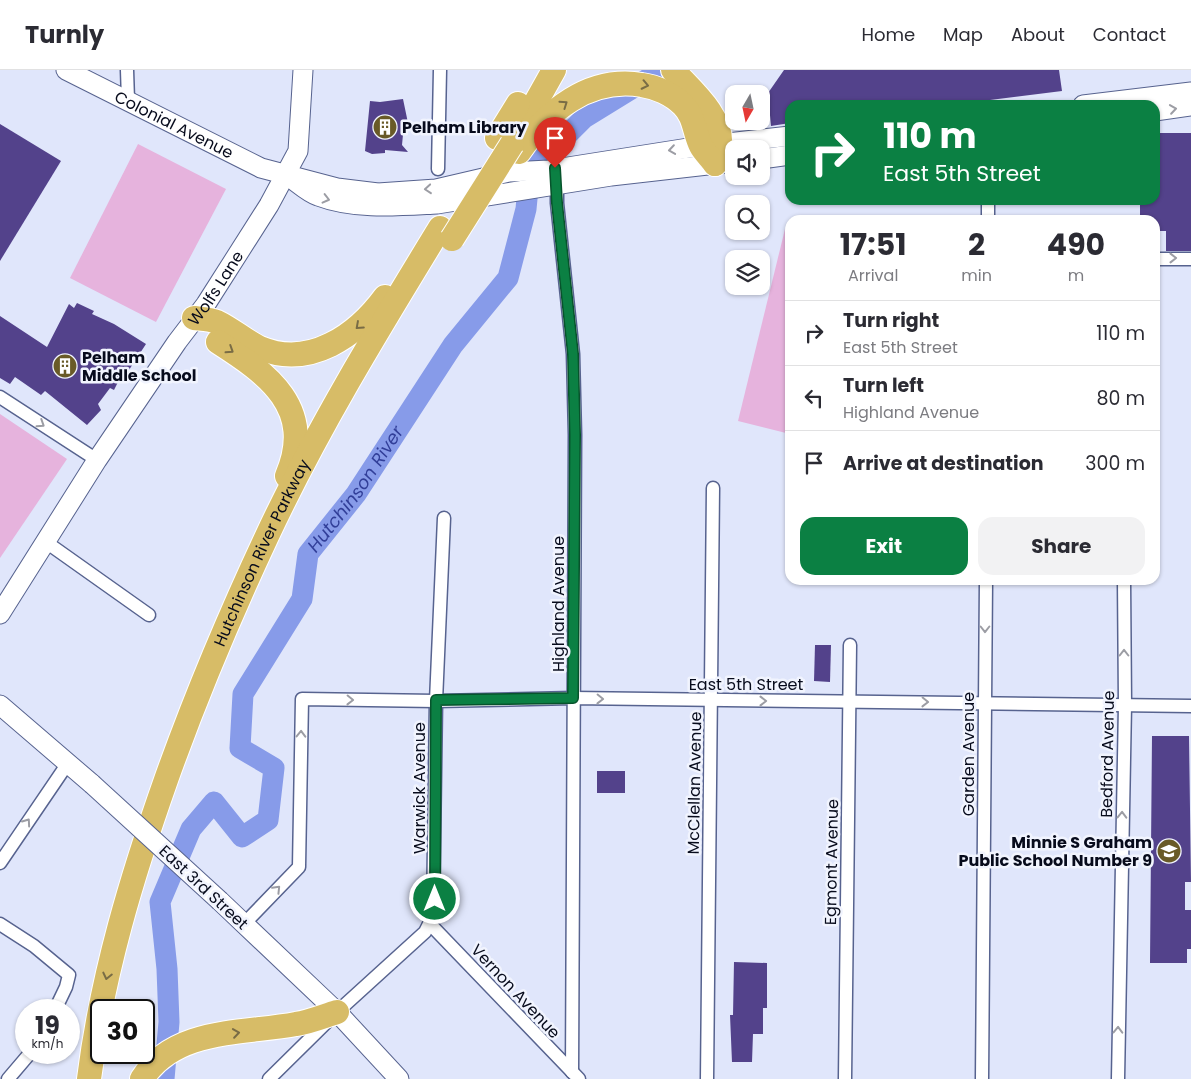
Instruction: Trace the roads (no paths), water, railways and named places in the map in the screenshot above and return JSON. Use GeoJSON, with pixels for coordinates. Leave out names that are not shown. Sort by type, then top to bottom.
{"type":"FeatureCollection","features":[{"type":"Feature","properties":{"kind":"highway","name":"Hutchinson River Parkway"},"geometry":{"type":"LineString","coordinates":[[510,151],[537,70]]}},
{"type":"Feature","properties":{"kind":"highway","name":"Hutchinson River Parkway"},"geometry":{"type":"LineString","coordinates":[[119,999],[137,921],[166,826],[197,739],[238,640],[287,532],[340,426],[446,234],[510,151],[554,70]]}},
{"type":"Feature","properties":{"kind":"highway"},"geometry":{"type":"LineString","coordinates":[[672,70],[689,99],[714,121],[718,154]]}},
{"type":"Feature","properties":{"kind":"highway"},"geometry":{"type":"LineString","coordinates":[[510,151],[560,106],[585,92],[604,85],[626,83],[645,85],[667,94],[689,99]]}},
{"type":"Feature","properties":{"kind":"highway","name":"Hutchinson River Parkway"},"geometry":{"type":"LineString","coordinates":[[89,1079],[108,973],[143,847],[201,687],[267,536],[350,379],[426,250],[446,234]]}},
{"type":"Feature","properties":{"kind":"highway"},"geometry":{"type":"LineString","coordinates":[[194,318],[216,322],[250,343],[269,351],[291,355],[313,352],[334,344],[355,329],[426,250]]}},
{"type":"Feature","properties":{"kind":"highway"},"geometry":{"type":"LineString","coordinates":[[194,318],[208,336],[267,376],[282,394],[290,412],[295,435],[294,452],[267,536]]}},
{"type":"Feature","properties":{"kind":"highway"},"geometry":{"type":"LineString","coordinates":[[146,1074],[171,1050],[188,1042],[211,1036],[298,1024],[337,1012]]}},
{"type":"Feature","properties":{"kind":"highway"},"geometry":{"type":"LineString","coordinates":[[104,1079],[106,1064]]}},
{"type":"Feature","properties":{"kind":"street","name":"Colonial Avenue"},"geometry":{"type":"LineString","coordinates":[[66,70],[261,168],[337,188],[378,193],[436,189],[510,151],[553,177]]}},
{"type":"Feature","properties":{"kind":"street"},"geometry":{"type":"LineString","coordinates":[[127,70],[128,100]]}},
{"type":"Feature","properties":{"kind":"street","name":"Wolfs Lane"},"geometry":{"type":"LineString","coordinates":[[0,614],[97,460],[194,318],[206,304],[269,205],[298,151],[303,70]]}},
{"type":"Feature","properties":{"kind":"street"},"geometry":{"type":"LineString","coordinates":[[438,169],[440,70]]}},
{"type":"Feature","properties":{"kind":"street"},"geometry":{"type":"LineString","coordinates":[[1125,100],[1191,92]]}},
{"type":"Feature","properties":{"kind":"street"},"geometry":{"type":"LineString","coordinates":[[1160,110],[1191,106]]}},
{"type":"Feature","properties":{"kind":"street"},"geometry":{"type":"LineString","coordinates":[[553,177],[718,154],[785,137]]}},
{"type":"Feature","properties":{"kind":"street"},"geometry":{"type":"LineString","coordinates":[[770,157],[785,156]]}},
{"type":"Feature","properties":{"kind":"street","name":"Colonial Avenue"},"geometry":{"type":"LineString","coordinates":[[285,174],[316,196],[343,203],[372,206],[437,204],[505,191],[553,177]]}},
{"type":"Feature","properties":{"kind":"street","name":"Highland Avenue"},"geometry":{"type":"LineString","coordinates":[[553,177],[573,354],[575,435],[573,698],[575,1075]]}},
{"type":"Feature","properties":{"kind":"street"},"geometry":{"type":"LineString","coordinates":[[1160,259],[1191,258]]}},
{"type":"Feature","properties":{"kind":"street"},"geometry":{"type":"LineString","coordinates":[[0,398],[97,460]]}},
{"type":"Feature","properties":{"kind":"street","name":"McClellan Avenue"},"geometry":{"type":"LineString","coordinates":[[707,1079],[713,488]]}},
{"type":"Feature","properties":{"kind":"street","name":"Warwick Avenue"},"geometry":{"type":"LineString","coordinates":[[430,924],[434,916],[435,899],[436,700],[444,518]]}},
{"type":"Feature","properties":{"kind":"street"},"geometry":{"type":"LineString","coordinates":[[46,542],[149,615]]}},
{"type":"Feature","properties":{"kind":"street","name":"Garden Avenue"},"geometry":{"type":"LineString","coordinates":[[982,1079],[986,585]]}},
{"type":"Feature","properties":{"kind":"street","name":"Bedford Avenue"},"geometry":{"type":"LineString","coordinates":[[1118,1079],[1124,585]]}},
{"type":"Feature","properties":{"kind":"street","name":"Egmont Avenue"},"geometry":{"type":"LineString","coordinates":[[845,1079],[850,645]]}},
{"type":"Feature","properties":{"kind":"street","name":"East 5th Street"},"geometry":{"type":"LineString","coordinates":[[244,924],[298,866],[302,699],[850,700],[985,704],[1191,706]]}},
{"type":"Feature","properties":{"kind":"street","name":"East 3rd Street"},"geometry":{"type":"LineString","coordinates":[[0,705],[92,784],[220,901],[337,1012],[399,1079]]}},
{"type":"Feature","properties":{"kind":"street"},"geometry":{"type":"LineString","coordinates":[[0,863],[68,763]]}},
{"type":"Feature","properties":{"kind":"street"},"geometry":{"type":"LineString","coordinates":[[0,924],[34,946],[69,975],[66,987],[60,999]]}},
{"type":"Feature","properties":{"kind":"street"},"geometry":{"type":"LineString","coordinates":[[269,1079],[337,1012],[425,932],[430,924]]}},
{"type":"Feature","properties":{"kind":"street","name":"Vernon Avenue"},"geometry":{"type":"LineString","coordinates":[[430,924],[575,1075]]}},
{"type":"Feature","properties":{"kind":"street"},"geometry":{"type":"LineString","coordinates":[[8,1079],[20,1064]]}},
{"type":"Feature","properties":{"kind":"waterway","name":"Hutchinson River"},"geometry":{"type":"LineString","coordinates":[[164,1079],[169,1022],[167,969],[160,902],[191,829],[214,802],[242,837],[268,820],[274,768],[240,748],[243,694],[302,599],[308,554],[356,494],[453,345],[508,278],[526,209],[531,157],[562,140],[584,118],[662,70]]}},
{"type":"Feature","properties":{"kind":"place","name":"Pelham Library"},"geometry":{"type":"Point","coordinates":[385,127]}},
{"type":"Feature","properties":{"kind":"place","name":"Pelham Middle School"},"geometry":{"type":"Point","coordinates":[65,366]}},
{"type":"Feature","properties":{"kind":"place","name":"Minnie S Graham Public School Number 9"},"geometry":{"type":"Point","coordinates":[1169,851]}}]}
